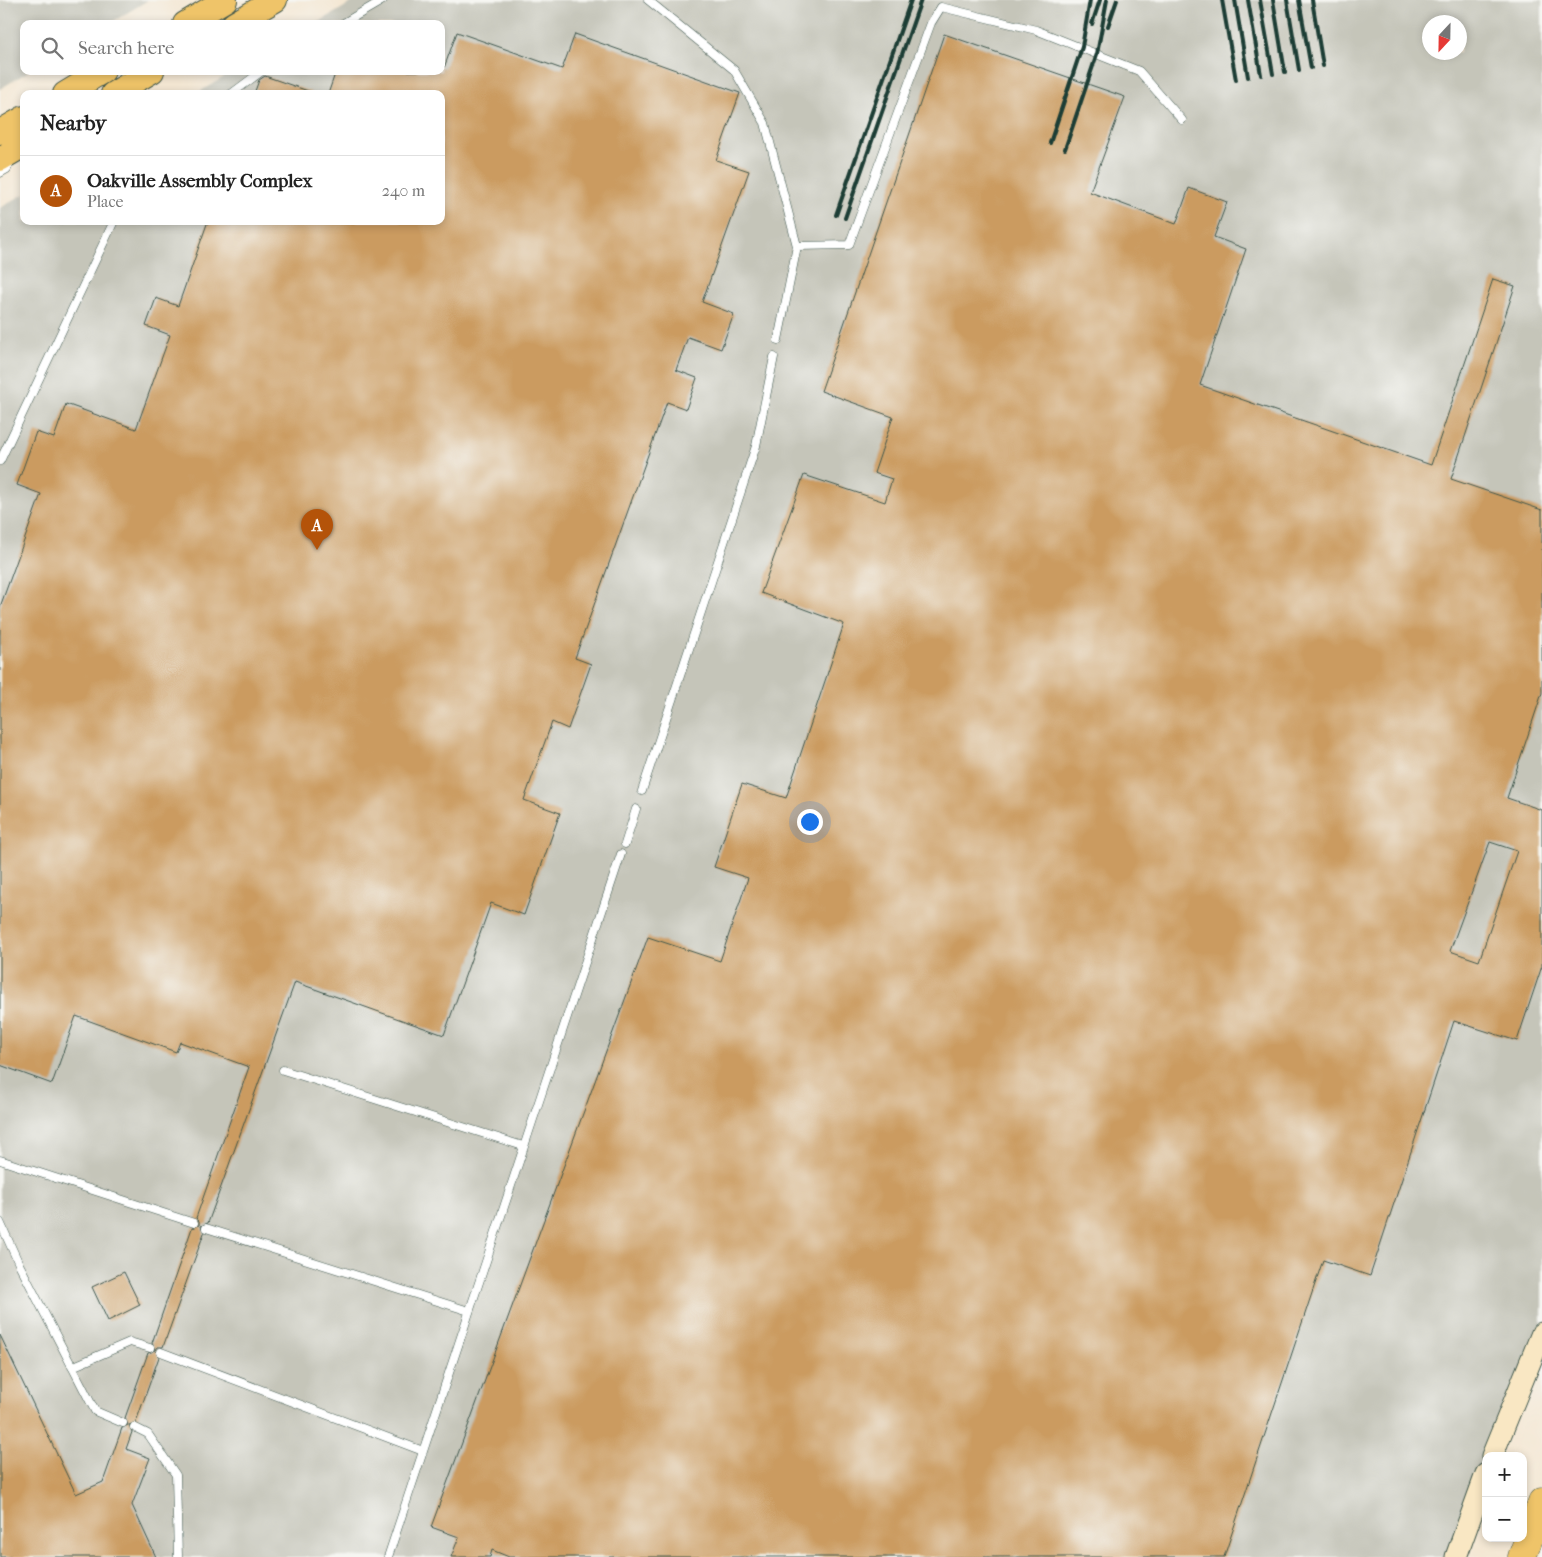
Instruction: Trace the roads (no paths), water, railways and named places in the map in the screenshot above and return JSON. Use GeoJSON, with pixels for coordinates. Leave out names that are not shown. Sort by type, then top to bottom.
{"type":"FeatureCollection","features":[{"type":"Feature","properties":{"kind":"highway"},"geometry":{"type":"LineString","coordinates":[[1522,1557],[1542,1502]]}},
{"type":"Feature","properties":{"kind":"main road"},"geometry":{"type":"LineString","coordinates":[[192,20],[225,0]]}},
{"type":"Feature","properties":{"kind":"main road"},"geometry":{"type":"LineString","coordinates":[[241,20],[275,0]]}},
{"type":"Feature","properties":{"kind":"main road"},"geometry":{"type":"LineString","coordinates":[[72,90],[96,75]]}},
{"type":"Feature","properties":{"kind":"main road"},"geometry":{"type":"LineString","coordinates":[[120,90],[145,75]]}},
{"type":"Feature","properties":{"kind":"main road"},"geometry":{"type":"LineString","coordinates":[[0,132],[20,120]]}},
{"type":"Feature","properties":{"kind":"street"},"geometry":{"type":"LineString","coordinates":[[1494,1452],[1542,1333]]}},
{"type":"Feature","properties":{"kind":"street"},"geometry":{"type":"LineString","coordinates":[[1456,1557],[1482,1485]]}},
{"type":"Feature","properties":{"kind":"lane"},"geometry":{"type":"LineString","coordinates":[[349,20],[382,0]]}},
{"type":"Feature","properties":{"kind":"lane"},"geometry":{"type":"LineString","coordinates":[[648,0],[734,70],[765,123],[797,246],[778,340]]}},
{"type":"Feature","properties":{"kind":"lane"},"geometry":{"type":"LineString","coordinates":[[797,246],[849,245],[931,23],[941,7],[1036,30],[1139,71],[1182,120]]}},
{"type":"Feature","properties":{"kind":"lane"},"geometry":{"type":"LineString","coordinates":[[236,90],[257,75]]}},
{"type":"Feature","properties":{"kind":"lane"},"geometry":{"type":"LineString","coordinates":[[0,173],[7,169],[14,151]]}},
{"type":"Feature","properties":{"kind":"lane"},"geometry":{"type":"LineString","coordinates":[[0,461],[112,225]]}},
{"type":"Feature","properties":{"kind":"lane"},"geometry":{"type":"LineString","coordinates":[[642,791],[756,446],[774,358]]}},
{"type":"Feature","properties":{"kind":"lane"},"geometry":{"type":"LineString","coordinates":[[625,844],[636,809]]}},
{"type":"Feature","properties":{"kind":"lane"},"geometry":{"type":"LineString","coordinates":[[388,1557],[621,854]]}},
{"type":"Feature","properties":{"kind":"lane"},"geometry":{"type":"LineString","coordinates":[[283,1070],[523,1146]]}},
{"type":"Feature","properties":{"kind":"lane"},"geometry":{"type":"LineString","coordinates":[[0,1160],[194,1223]]}},
{"type":"Feature","properties":{"kind":"lane"},"geometry":{"type":"LineString","coordinates":[[0,1222],[19,1264],[94,1410],[123,1423]]}},
{"type":"Feature","properties":{"kind":"lane"},"geometry":{"type":"LineString","coordinates":[[206,1228],[469,1311]]}},
{"type":"Feature","properties":{"kind":"lane"},"geometry":{"type":"LineString","coordinates":[[72,1367],[130,1342],[150,1348]]}},
{"type":"Feature","properties":{"kind":"lane"},"geometry":{"type":"LineString","coordinates":[[161,1352],[423,1451]]}},
{"type":"Feature","properties":{"kind":"lane"},"geometry":{"type":"LineString","coordinates":[[134,1427],[148,1434],[176,1474],[178,1557]]}},
{"type":"Feature","properties":{"kind":"railway"},"geometry":{"type":"LineString","coordinates":[[836,215],[911,0]]}},
{"type":"Feature","properties":{"kind":"railway"},"geometry":{"type":"LineString","coordinates":[[845,218],[921,0]]}},
{"type":"Feature","properties":{"kind":"railway"},"geometry":{"type":"LineString","coordinates":[[1050,143],[1082,47],[1090,0]]}},
{"type":"Feature","properties":{"kind":"railway"},"geometry":{"type":"LineString","coordinates":[[1092,24],[1100,0]]}},
{"type":"Feature","properties":{"kind":"railway"},"geometry":{"type":"LineString","coordinates":[[1065,149],[1097,54],[1107,0]]}},
{"type":"Feature","properties":{"kind":"railway"},"geometry":{"type":"LineString","coordinates":[[1108,26],[1117,0]]}},
{"type":"Feature","properties":{"kind":"railway"},"geometry":{"type":"LineString","coordinates":[[1222,0],[1236,80]]}},
{"type":"Feature","properties":{"kind":"railway"},"geometry":{"type":"LineString","coordinates":[[1235,0],[1248,77]]}},
{"type":"Feature","properties":{"kind":"railway"},"geometry":{"type":"LineString","coordinates":[[1248,0],[1261,75]]}},
{"type":"Feature","properties":{"kind":"railway"},"geometry":{"type":"LineString","coordinates":[[1260,0],[1273,74]]}},
{"type":"Feature","properties":{"kind":"railway"},"geometry":{"type":"LineString","coordinates":[[1273,0],[1285,72]]}},
{"type":"Feature","properties":{"kind":"railway"},"geometry":{"type":"LineString","coordinates":[[1287,0],[1299,70]]}},
{"type":"Feature","properties":{"kind":"railway"},"geometry":{"type":"LineString","coordinates":[[1299,0],[1311,68]]}},
{"type":"Feature","properties":{"kind":"railway"},"geometry":{"type":"LineString","coordinates":[[1312,0],[1323,66]]}},
{"type":"Feature","properties":{"kind":"place","name":"Oakville Assembly Complex"},"geometry":{"type":"Point","coordinates":[317,550]}}]}
